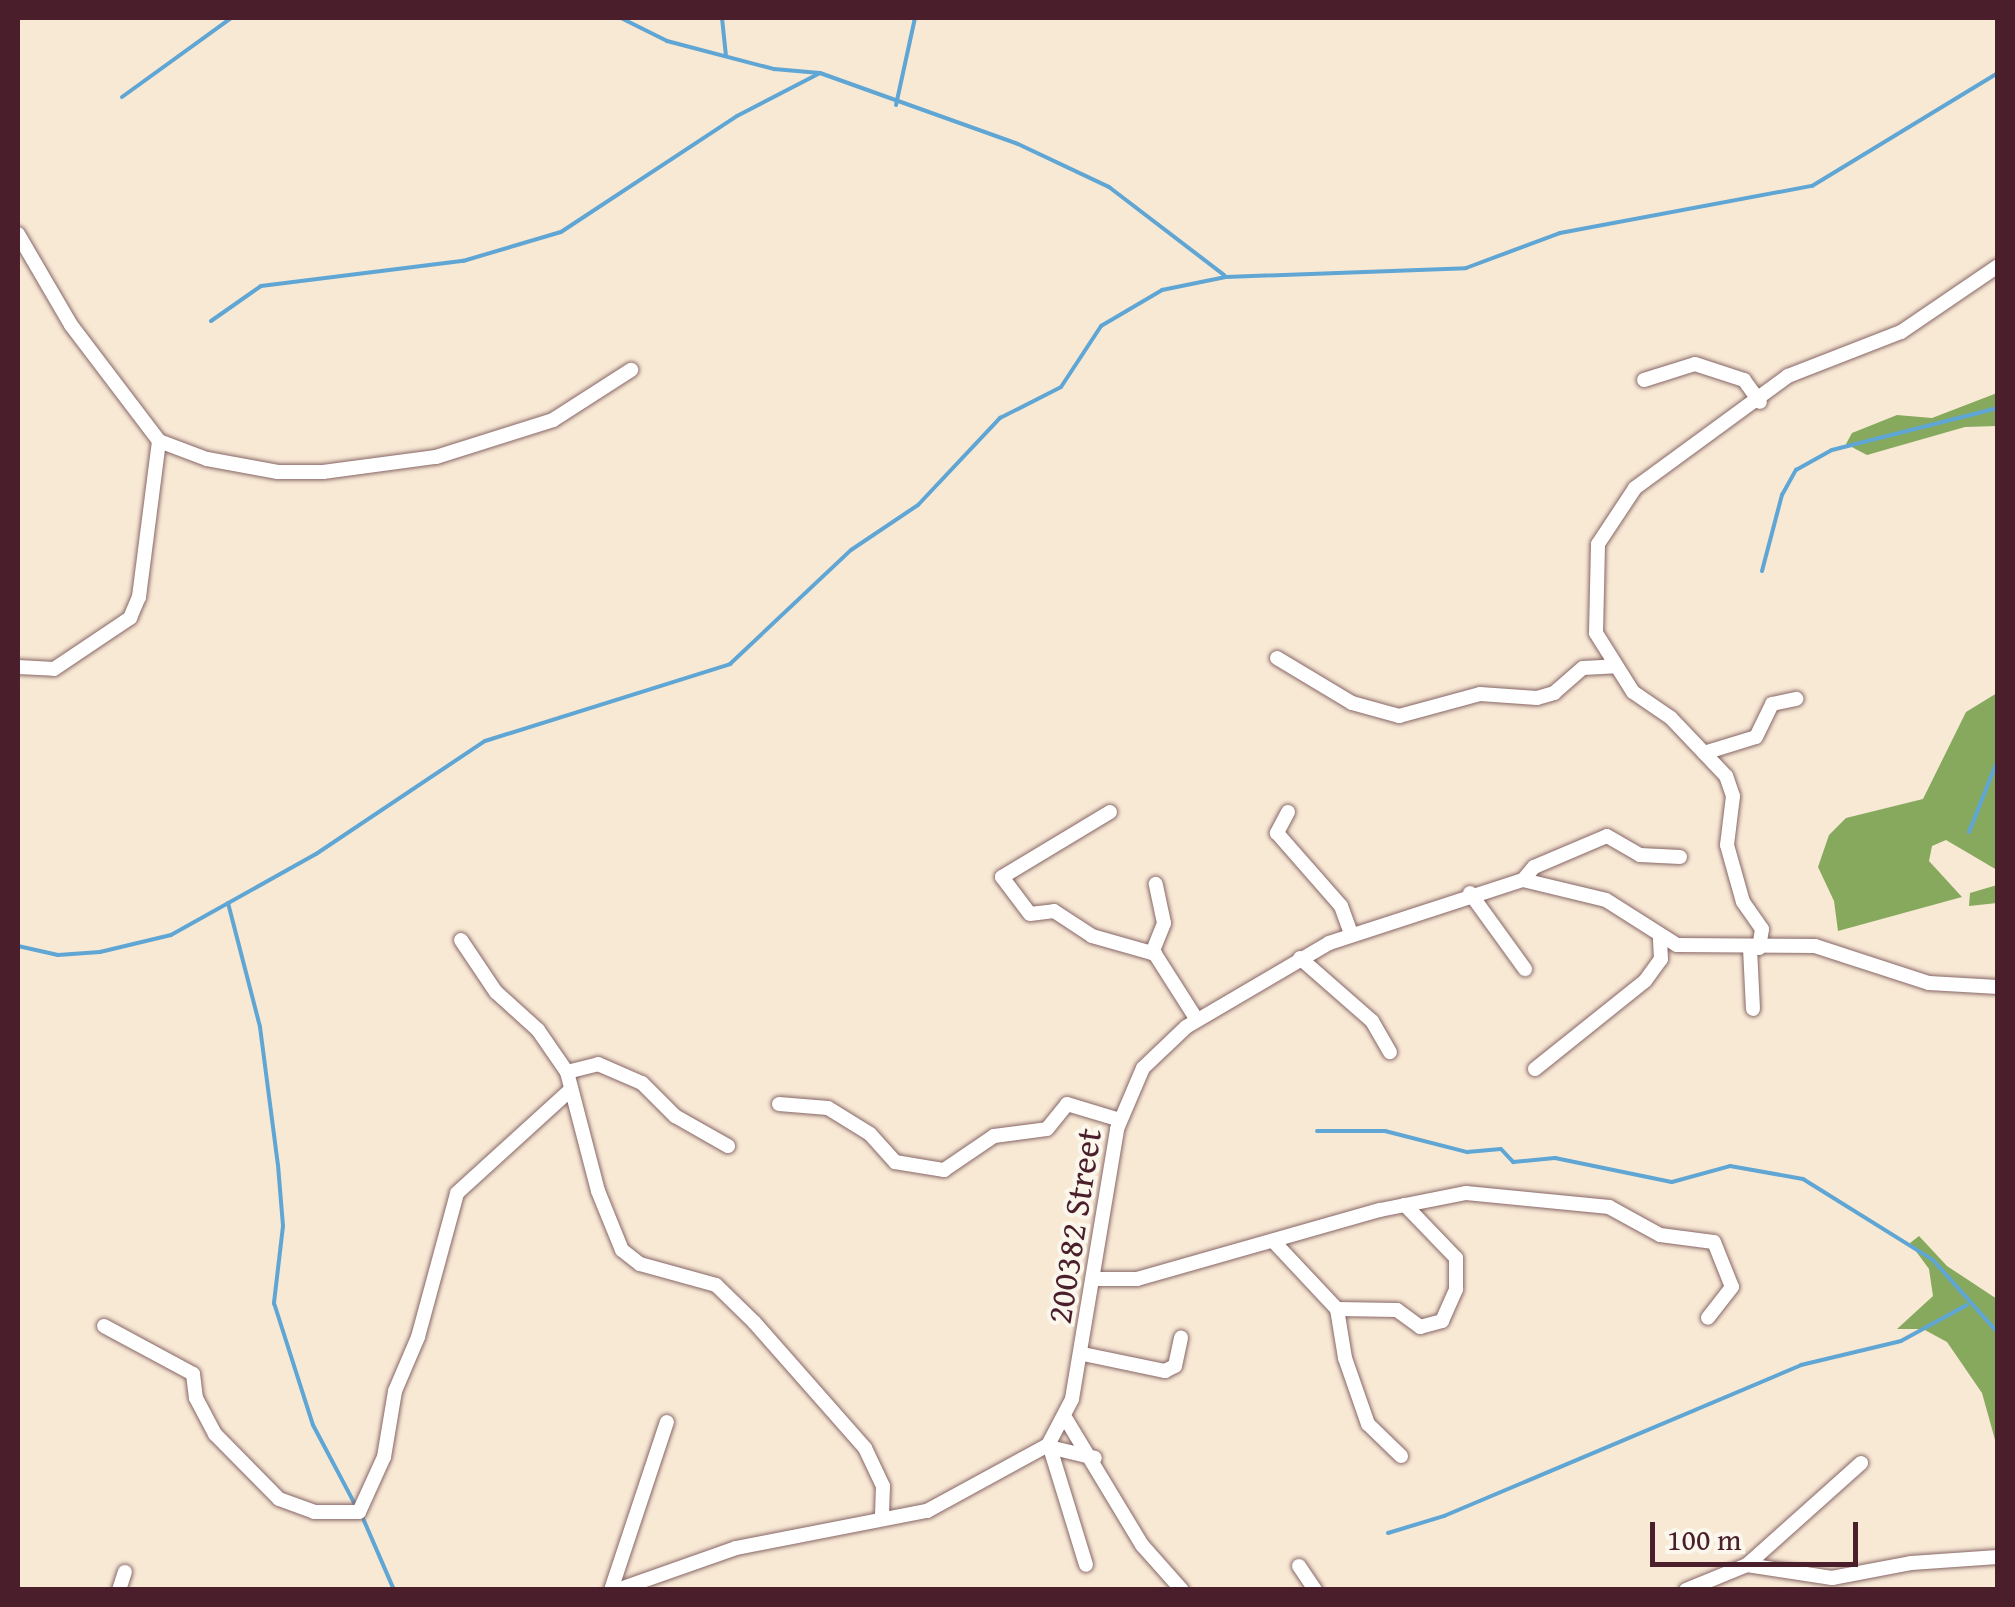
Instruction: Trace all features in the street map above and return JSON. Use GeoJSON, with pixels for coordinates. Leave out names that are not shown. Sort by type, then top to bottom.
{"type":"FeatureCollection","features":[{"type":"Feature","properties":{"kind":"street"},"geometry":{"type":"LineString","coordinates":[[18,234],[71,325],[159,441],[278,472],[367,470],[528,431],[631,370]]}},
{"type":"Feature","properties":{"kind":"street"},"geometry":{"type":"LineString","coordinates":[[1753,1009],[1754,948],[1762,930],[1743,902],[1726,839],[1732,787],[1704,753],[1634,692],[1616,666],[1594,621],[1594,559],[1603,532],[1635,488],[1760,402],[1801,368],[1901,332],[1998,266]]}},
{"type":"Feature","properties":{"kind":"street"},"geometry":{"type":"LineString","coordinates":[[1644,380],[1695,364],[1744,380],[1760,402]]}},
{"type":"Feature","properties":{"kind":"street"},"geometry":{"type":"LineString","coordinates":[[18,667],[54,669],[130,618],[139,598],[159,441]]}},
{"type":"Feature","properties":{"kind":"street"},"geometry":{"type":"LineString","coordinates":[[1277,658],[1352,702],[1406,716],[1480,694],[1536,698],[1554,693],[1583,668],[1616,666]]}},
{"type":"Feature","properties":{"kind":"street"},"geometry":{"type":"LineString","coordinates":[[1704,753],[1756,737],[1772,704],[1796,699]]}},
{"type":"Feature","properties":{"kind":"street"},"geometry":{"type":"LineString","coordinates":[[1110,812],[1002,878],[1030,914],[1054,912],[1092,936],[1152,953],[1172,973],[1197,1020]]}},
{"type":"Feature","properties":{"kind":"street"},"geometry":{"type":"LineString","coordinates":[[1288,812],[1276,833],[1341,906],[1351,934]]}},
{"type":"Feature","properties":{"kind":"street"},"geometry":{"type":"LineString","coordinates":[[1523,880],[1534,868],[1608,836],[1640,855],[1680,858]]}},
{"type":"Feature","properties":{"kind":"street","name":"200382 Street"},"geometry":{"type":"LineString","coordinates":[[614,1590],[673,1565],[945,1504],[1050,1448],[1066,1420],[1082,1354],[1120,1120],[1143,1068],[1197,1020],[1300,958],[1351,934],[1470,893],[1523,880],[1606,900],[1660,938]]}},
{"type":"Feature","properties":{"kind":"street"},"geometry":{"type":"LineString","coordinates":[[1152,953],[1164,923],[1155,905],[1156,884]]}},
{"type":"Feature","properties":{"kind":"street"},"geometry":{"type":"LineString","coordinates":[[1470,893],[1525,969]]}},
{"type":"Feature","properties":{"kind":"street"},"geometry":{"type":"LineString","coordinates":[[1535,1069],[1644,981],[1660,959],[1660,938],[1687,947],[1815,946],[1929,983],[1998,988]]}},
{"type":"Feature","properties":{"kind":"street"},"geometry":{"type":"LineString","coordinates":[[461,940],[496,992],[538,1030],[567,1072],[598,1191],[622,1250],[640,1264],[716,1286],[754,1322],[865,1448],[882,1486],[882,1517]]}},
{"type":"Feature","properties":{"kind":"street"},"geometry":{"type":"LineString","coordinates":[[1300,958],[1372,1022],[1390,1052]]}},
{"type":"Feature","properties":{"kind":"street"},"geometry":{"type":"LineString","coordinates":[[567,1072],[586,1064],[628,1076],[654,1091],[675,1116],[728,1146]]}},
{"type":"Feature","properties":{"kind":"street"},"geometry":{"type":"LineString","coordinates":[[104,1326],[193,1374],[196,1398],[215,1434],[279,1499],[314,1512],[359,1512],[384,1456],[394,1391],[418,1337],[457,1194],[546,1105],[570,1090]]}},
{"type":"Feature","properties":{"kind":"street"},"geometry":{"type":"LineString","coordinates":[[778,1104],[828,1108],[870,1134],[895,1162],[944,1170],[994,1136],[1047,1129],[1067,1104],[1120,1120]]}},
{"type":"Feature","properties":{"kind":"street"},"geometry":{"type":"LineString","coordinates":[[1097,1278],[1138,1279],[1405,1204],[1466,1193],[1528,1204],[1576,1203],[1622,1211],[1660,1235],[1714,1242],[1732,1286],[1708,1318]]}},
{"type":"Feature","properties":{"kind":"street"},"geometry":{"type":"LineString","coordinates":[[1338,1309],[1397,1310],[1420,1327],[1442,1321],[1456,1289],[1456,1258],[1405,1204]]}},
{"type":"Feature","properties":{"kind":"street"},"geometry":{"type":"LineString","coordinates":[[1275,1243],[1338,1309],[1362,1410],[1373,1432],[1401,1456]]}},
{"type":"Feature","properties":{"kind":"street"},"geometry":{"type":"LineString","coordinates":[[1082,1354],[1165,1371],[1175,1366],[1181,1338]]}},
{"type":"Feature","properties":{"kind":"street"},"geometry":{"type":"LineString","coordinates":[[1066,1420],[1095,1458],[1142,1545],[1182,1590]]}},
{"type":"Feature","properties":{"kind":"street"},"geometry":{"type":"LineString","coordinates":[[614,1590],[667,1422]]}},
{"type":"Feature","properties":{"kind":"street"},"geometry":{"type":"LineString","coordinates":[[1086,1565],[1050,1448],[1095,1458]]}},
{"type":"Feature","properties":{"kind":"street"},"geometry":{"type":"LineString","coordinates":[[1686,1590],[1747,1564],[1862,1463]]}},
{"type":"Feature","properties":{"kind":"street"},"geometry":{"type":"LineString","coordinates":[[1747,1564],[1832,1578],[1998,1557]]}},
{"type":"Feature","properties":{"kind":"street"},"geometry":{"type":"LineString","coordinates":[[1299,1566],[1315,1590]]}},
{"type":"Feature","properties":{"kind":"street"},"geometry":{"type":"LineString","coordinates":[[118,1590],[125,1572]]}},
{"type":"Feature","properties":{"kind":"street"},"geometry":{"type":"LineString","coordinates":[[1865,1590],[1870,1572]]}},
{"type":"Feature","properties":{"kind":"green space"},"geometry":{"type":"Polygon","coordinates":[[[1997,393],[1997,426],[1965,427],[1867,455],[1846,444],[1852,433],[1897,415],[1932,418],[1997,393]]]}},
{"type":"Feature","properties":{"kind":"green space"},"geometry":{"type":"Polygon","coordinates":[[[1997,693],[1997,870],[1946,840],[1932,846],[1929,861],[1962,897],[1838,931],[1834,901],[1818,867],[1829,835],[1846,818],[1923,799],[1966,712],[1997,693]]]}},
{"type":"Feature","properties":{"kind":"green space"},"geometry":{"type":"Polygon","coordinates":[[[1997,885],[1997,903],[1969,906],[1970,893],[1997,885]]]}},
{"type":"Feature","properties":{"kind":"green space"},"geometry":{"type":"Polygon","coordinates":[[[1919,1236],[1947,1266],[1997,1299],[1997,1447],[1982,1393],[1947,1342],[1923,1329],[1897,1329],[1933,1296],[1929,1269],[1910,1243],[1919,1236]]]}},
{"type":"Feature","properties":{"kind":"waterway"},"geometry":{"type":"LineString","coordinates":[[122,97],[231,18]]}},
{"type":"Feature","properties":{"kind":"waterway"},"geometry":{"type":"LineString","coordinates":[[621,18],[667,41],[774,69],[820,73],[1018,144],[1109,187],[1224,275]]}},
{"type":"Feature","properties":{"kind":"waterway"},"geometry":{"type":"LineString","coordinates":[[722,18],[726,56]]}},
{"type":"Feature","properties":{"kind":"waterway"},"geometry":{"type":"LineString","coordinates":[[896,105],[915,18]]}},
{"type":"Feature","properties":{"kind":"waterway"},"geometry":{"type":"LineString","coordinates":[[211,321],[261,286],[463,261],[561,232],[737,116],[820,73]]}},
{"type":"Feature","properties":{"kind":"waterway"},"geometry":{"type":"LineString","coordinates":[[18,946],[58,955],[100,952],[171,935],[316,854],[485,741],[730,664],[851,550],[918,505],[1000,418],[1061,387],[1101,326],[1162,290],[1226,277],[1466,268],[1560,233],[1812,186],[1998,73]]}},
{"type":"Feature","properties":{"kind":"waterway"},"geometry":{"type":"LineString","coordinates":[[1762,571],[1782,495],[1796,470],[1832,450],[1998,408]]}},
{"type":"Feature","properties":{"kind":"waterway"},"geometry":{"type":"LineString","coordinates":[[1969,832],[1998,759]]}},
{"type":"Feature","properties":{"kind":"waterway"},"geometry":{"type":"LineString","coordinates":[[228,903],[260,1027],[278,1165],[283,1226],[274,1303],[313,1425],[357,1508]]}},
{"type":"Feature","properties":{"kind":"waterway"},"geometry":{"type":"LineString","coordinates":[[1317,1131],[1385,1131],[1467,1152],[1501,1149],[1513,1162],[1555,1158],[1672,1182],[1730,1166],[1803,1179],[1933,1260],[1998,1333]]}},
{"type":"Feature","properties":{"kind":"waterway"},"geometry":{"type":"LineString","coordinates":[[1388,1533],[1444,1516],[1801,1365],[1901,1341],[1967,1305]]}},
{"type":"Feature","properties":{"kind":"waterway"},"geometry":{"type":"LineString","coordinates":[[362,1516],[394,1590]]}}]}
